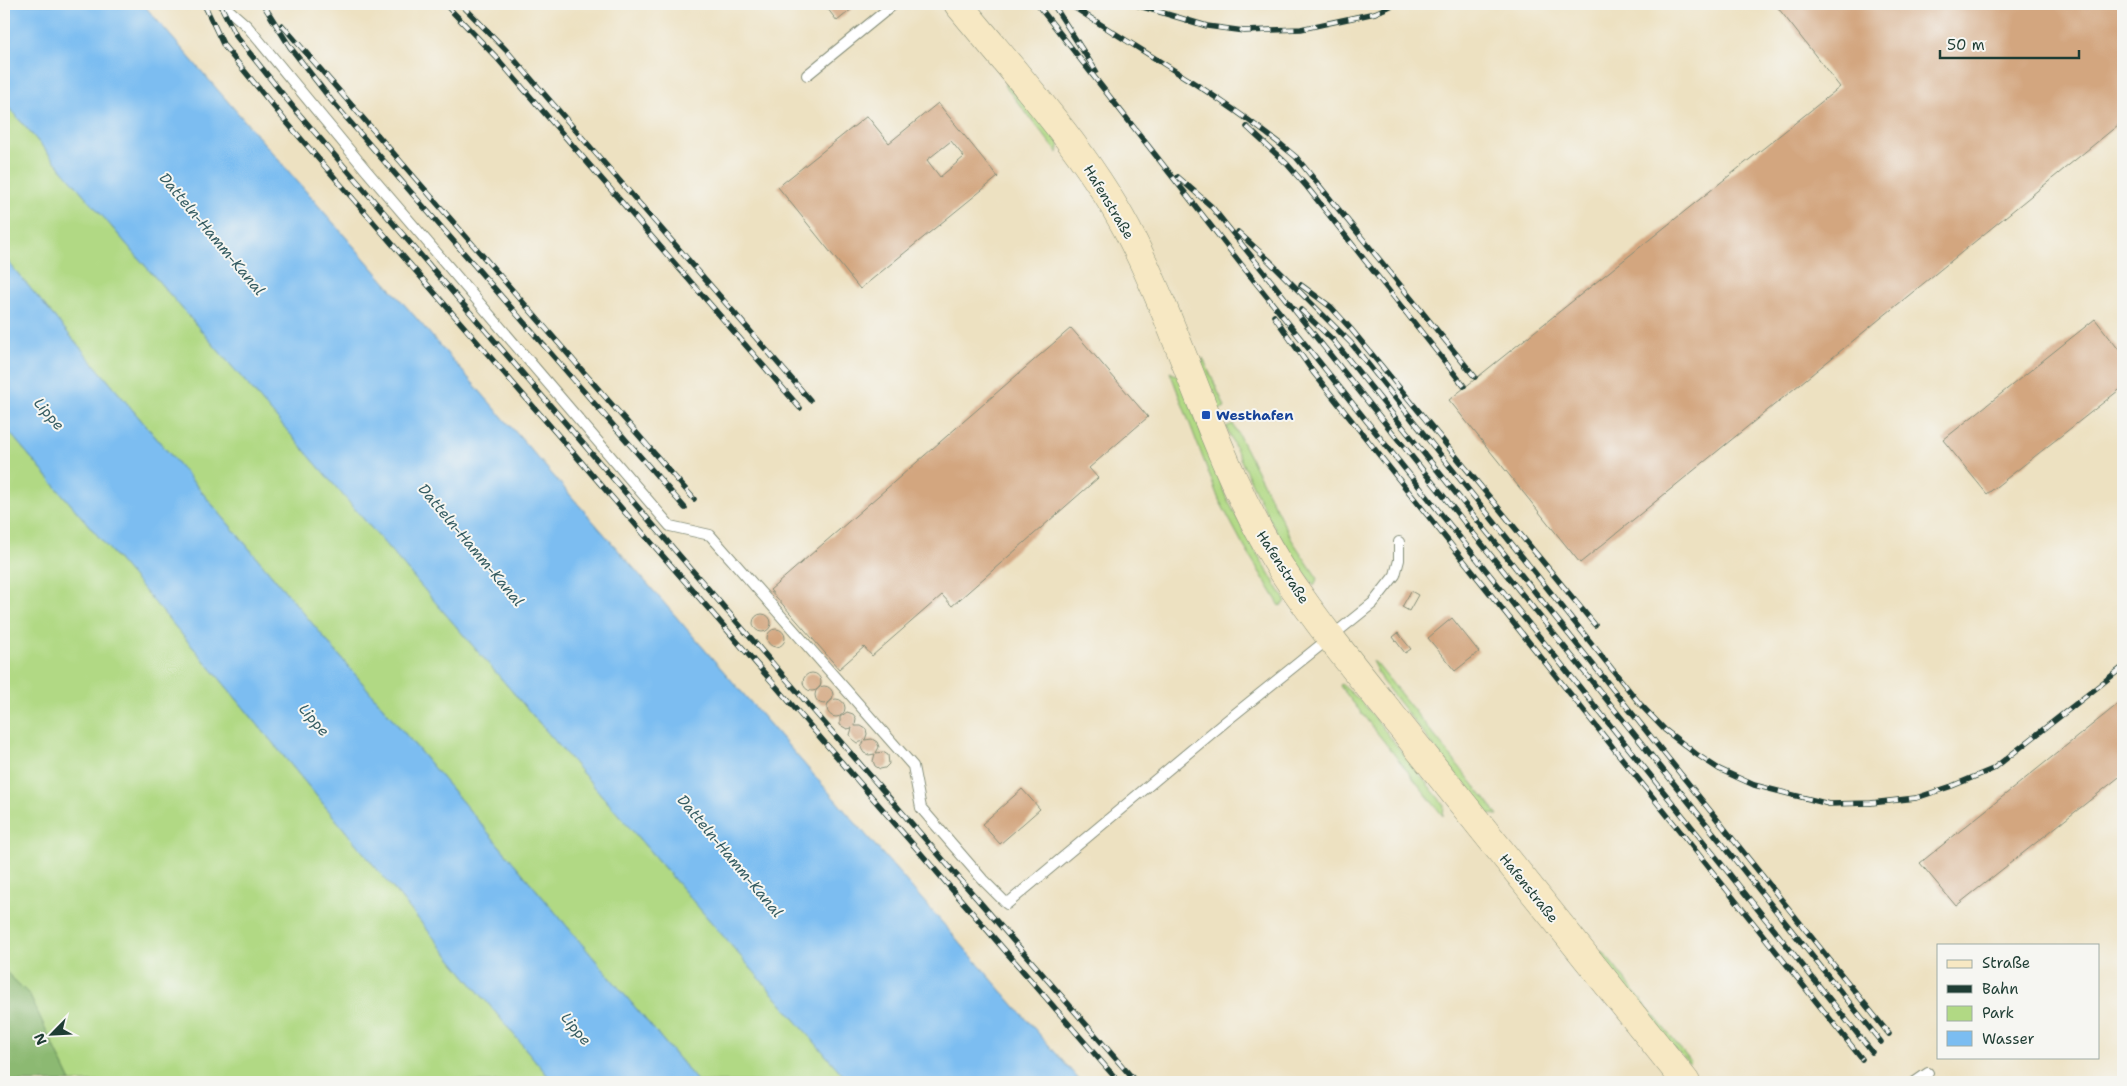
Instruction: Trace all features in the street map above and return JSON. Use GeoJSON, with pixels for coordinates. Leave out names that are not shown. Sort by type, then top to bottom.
{"type":"FeatureCollection","features":[{"type":"Feature","properties":{"kind":"street","name":"Hafenstraße"},"geometry":{"type":"LineString","coordinates":[[958,4],[1053,118],[1103,189],[1131,237],[1156,289],[1206,415],[1249,512],[1287,577],[1330,637],[1686,1082]]}},
{"type":"Feature","properties":{"kind":"lane"},"geometry":{"type":"LineString","coordinates":[[222,4],[247,26],[365,169],[670,526],[710,535],[913,766],[921,808],[983,880],[1007,904],[1330,637],[1359,616],[1386,588],[1395,575],[1399,560],[1399,542]]}},
{"type":"Feature","properties":{"kind":"lane"},"geometry":{"type":"LineString","coordinates":[[807,74],[894,4]]}},
{"type":"Feature","properties":{"kind":"lane"},"geometry":{"type":"LineString","coordinates":[[1915,1082],[1928,1073]]}},
{"type":"Feature","properties":{"kind":"green space"},"geometry":{"type":"Polygon","coordinates":[[[1006,83],[1060,142],[1058,153],[1004,85],[1006,83]]]}},
{"type":"Feature","properties":{"kind":"green space"},"geometry":{"type":"Polygon","coordinates":[[[4,102],[849,1082],[698,1082],[4,257],[4,102]]]}},
{"type":"Feature","properties":{"kind":"green space"},"geometry":{"type":"Polygon","coordinates":[[[1203,358],[1225,407],[1218,410],[1199,369],[1203,358]]]}},
{"type":"Feature","properties":{"kind":"green space"},"geometry":{"type":"Polygon","coordinates":[[[1170,372],[1180,377],[1226,497],[1286,602],[1280,606],[1242,543],[1219,500],[1170,372]]]}},
{"type":"Feature","properties":{"kind":"green space"},"geometry":{"type":"Polygon","coordinates":[[[1233,424],[1292,540],[1318,579],[1314,585],[1300,568],[1265,509],[1226,427],[1233,424]]]}},
{"type":"Feature","properties":{"kind":"green space"},"geometry":{"type":"Polygon","coordinates":[[[4,426],[220,679],[553,1082],[71,1082],[29,995],[4,970],[4,426]]]}},
{"type":"Feature","properties":{"kind":"green space"},"geometry":{"type":"Polygon","coordinates":[[[1372,661],[1376,663],[1498,815],[1487,814],[1382,681],[1372,661]]]}},
{"type":"Feature","properties":{"kind":"green space"},"geometry":{"type":"Polygon","coordinates":[[[1341,684],[1363,703],[1444,805],[1443,816],[1340,686],[1341,684]]]}},
{"type":"Feature","properties":{"kind":"green space"},"geometry":{"type":"Polygon","coordinates":[[[1602,951],[1691,1062],[1689,1064],[1643,1014],[1601,962],[1602,951]]]}},
{"type":"Feature","properties":{"kind":"green space"},"geometry":{"type":"Polygon","coordinates":[[[4,970],[29,994],[71,1082],[4,1082],[4,970]]]}},
{"type":"Feature","properties":{"kind":"water","name":"Datteln-Hamm-Kanal"},"geometry":{"type":"Polygon","coordinates":[[[4,4],[143,4],[1081,1082],[849,1082],[4,102],[4,4]]]}},
{"type":"Feature","properties":{"kind":"water","name":"Lippe"},"geometry":{"type":"Polygon","coordinates":[[[4,257],[698,1082],[553,1082],[220,679],[4,426],[4,257]]]}},
{"type":"Feature","properties":{"kind":"building"},"geometry":{"type":"Polygon","coordinates":[[[824,4],[858,4],[837,21],[824,4]]]}},
{"type":"Feature","properties":{"kind":"building"},"geometry":{"type":"Polygon","coordinates":[[[1775,4],[2123,4],[2123,121],[1580,563],[1449,400],[1840,87],[1775,4]]]}},
{"type":"Feature","properties":{"kind":"building"},"geometry":{"type":"Polygon","coordinates":[[[938,103],[998,177],[860,289],[778,187],[867,116],[889,143],[938,103]],[[951,141],[927,160],[940,177],[964,157],[951,141]]]}},
{"type":"Feature","properties":{"kind":"building"},"geometry":{"type":"Polygon","coordinates":[[[2095,319],[2123,355],[2123,387],[1987,494],[1943,440],[2095,319]]]}},
{"type":"Feature","properties":{"kind":"building"},"geometry":{"type":"Polygon","coordinates":[[[1071,328],[1148,417],[1089,468],[1098,478],[952,606],[942,595],[872,656],[864,647],[839,669],[770,590],[1071,328]]]}},
{"type":"Feature","properties":{"kind":"building"},"geometry":{"type":"Polygon","coordinates":[[[1411,591],[1418,595],[1409,611],[1402,607],[1411,591]]]}},
{"type":"Feature","properties":{"kind":"building"},"geometry":{"type":"Polygon","coordinates":[[[762,614],[768,617],[771,623],[768,629],[762,632],[756,629],[753,623],[756,617],[762,614]]]}},
{"type":"Feature","properties":{"kind":"building"},"geometry":{"type":"Polygon","coordinates":[[[1452,618],[1479,652],[1455,671],[1428,638],[1452,618]]]}},
{"type":"Feature","properties":{"kind":"building"},"geometry":{"type":"Polygon","coordinates":[[[776,629],[782,632],[785,638],[782,644],[776,647],[770,644],[767,638],[770,632],[776,629]]]}},
{"type":"Feature","properties":{"kind":"building"},"geometry":{"type":"Polygon","coordinates":[[[1398,633],[1411,649],[1405,653],[1393,637],[1398,633]]]}},
{"type":"Feature","properties":{"kind":"building"},"geometry":{"type":"Polygon","coordinates":[[[812,673],[818,676],[821,682],[818,688],[812,691],[806,688],[803,682],[806,676],[812,673]]]}},
{"type":"Feature","properties":{"kind":"building"},"geometry":{"type":"Polygon","coordinates":[[[824,686],[830,689],[833,695],[830,701],[824,704],[818,701],[815,695],[818,689],[824,686]]]}},
{"type":"Feature","properties":{"kind":"building"},"geometry":{"type":"Polygon","coordinates":[[[836,699],[842,702],[845,708],[842,714],[836,717],[830,714],[827,708],[830,702],[836,699]]]}},
{"type":"Feature","properties":{"kind":"building"},"geometry":{"type":"Polygon","coordinates":[[[2123,700],[2123,774],[1956,906],[1920,863],[2123,700]]]}},
{"type":"Feature","properties":{"kind":"building"},"geometry":{"type":"Polygon","coordinates":[[[847,712],[853,714],[856,718],[855,726],[861,726],[866,729],[865,740],[872,739],[877,742],[879,747],[876,753],[883,752],[888,755],[889,764],[885,768],[880,769],[875,766],[873,761],[875,754],[869,755],[864,753],[861,748],[864,741],[857,743],[853,740],[850,735],[852,728],[847,729],[840,725],[840,717],[847,712]]]}},
{"type":"Feature","properties":{"kind":"building"},"geometry":{"type":"Polygon","coordinates":[[[1022,789],[1040,809],[1000,844],[982,824],[1022,789]]]}},
{"type":"Feature","properties":{"kind":"railway"},"geometry":{"type":"LineString","coordinates":[[204,4],[224,46],[283,118],[1119,1082]]}},
{"type":"Feature","properties":{"kind":"railway"},"geometry":{"type":"LineString","coordinates":[[220,4],[236,36],[293,107],[1136,1082]]}},
{"type":"Feature","properties":{"kind":"railway"},"geometry":{"type":"LineString","coordinates":[[263,4],[290,47],[331,100],[685,508]]}},
{"type":"Feature","properties":{"kind":"railway"},"geometry":{"type":"LineString","coordinates":[[445,4],[496,57],[800,408]]}},
{"type":"Feature","properties":{"kind":"railway"},"geometry":{"type":"LineString","coordinates":[[461,4],[506,50],[810,400]]}},
{"type":"Feature","properties":{"kind":"railway"},"geometry":{"type":"LineString","coordinates":[[1037,4],[1244,268],[1872,1052]]}},
{"type":"Feature","properties":{"kind":"railway"},"geometry":{"type":"LineString","coordinates":[[1053,4],[1096,71]]}},
{"type":"Feature","properties":{"kind":"railway"},"geometry":{"type":"LineString","coordinates":[[1069,4],[1242,115],[1296,157],[1475,377]]}},
{"type":"Feature","properties":{"kind":"railway"},"geometry":{"type":"LineString","coordinates":[[1133,4],[1207,26],[1244,31],[1301,29],[1375,13],[1395,4]]}},
{"type":"Feature","properties":{"kind":"railway"},"geometry":{"type":"LineString","coordinates":[[282,25],[694,499]]}},
{"type":"Feature","properties":{"kind":"railway"},"geometry":{"type":"LineString","coordinates":[[1247,127],[1287,164],[1307,187],[1464,386]]}},
{"type":"Feature","properties":{"kind":"railway"},"geometry":{"type":"LineString","coordinates":[[1178,177],[1211,206],[1881,1042]]}},
{"type":"Feature","properties":{"kind":"railway"},"geometry":{"type":"LineString","coordinates":[[1238,232],[1271,262]]}},
{"type":"Feature","properties":{"kind":"railway"},"geometry":{"type":"LineString","coordinates":[[1267,259],[1351,343],[1640,704],[1665,730],[1719,769],[1754,785],[1829,804],[1871,803],[1916,798],[1993,769],[2123,667]]}},
{"type":"Feature","properties":{"kind":"railway"},"geometry":{"type":"LineString","coordinates":[[1301,285],[1331,307],[1351,329],[1595,625]]}},
{"type":"Feature","properties":{"kind":"railway"},"geometry":{"type":"LineString","coordinates":[[1301,310],[1333,340],[1889,1034]]}},
{"type":"Feature","properties":{"kind":"railway"},"geometry":{"type":"LineString","coordinates":[[1274,316],[1313,372],[1862,1059]]}},
{"type":"Feature","properties":{"kind":"place","name":"Westhafen"},"geometry":{"type":"Point","coordinates":[1206,415]}}]}
